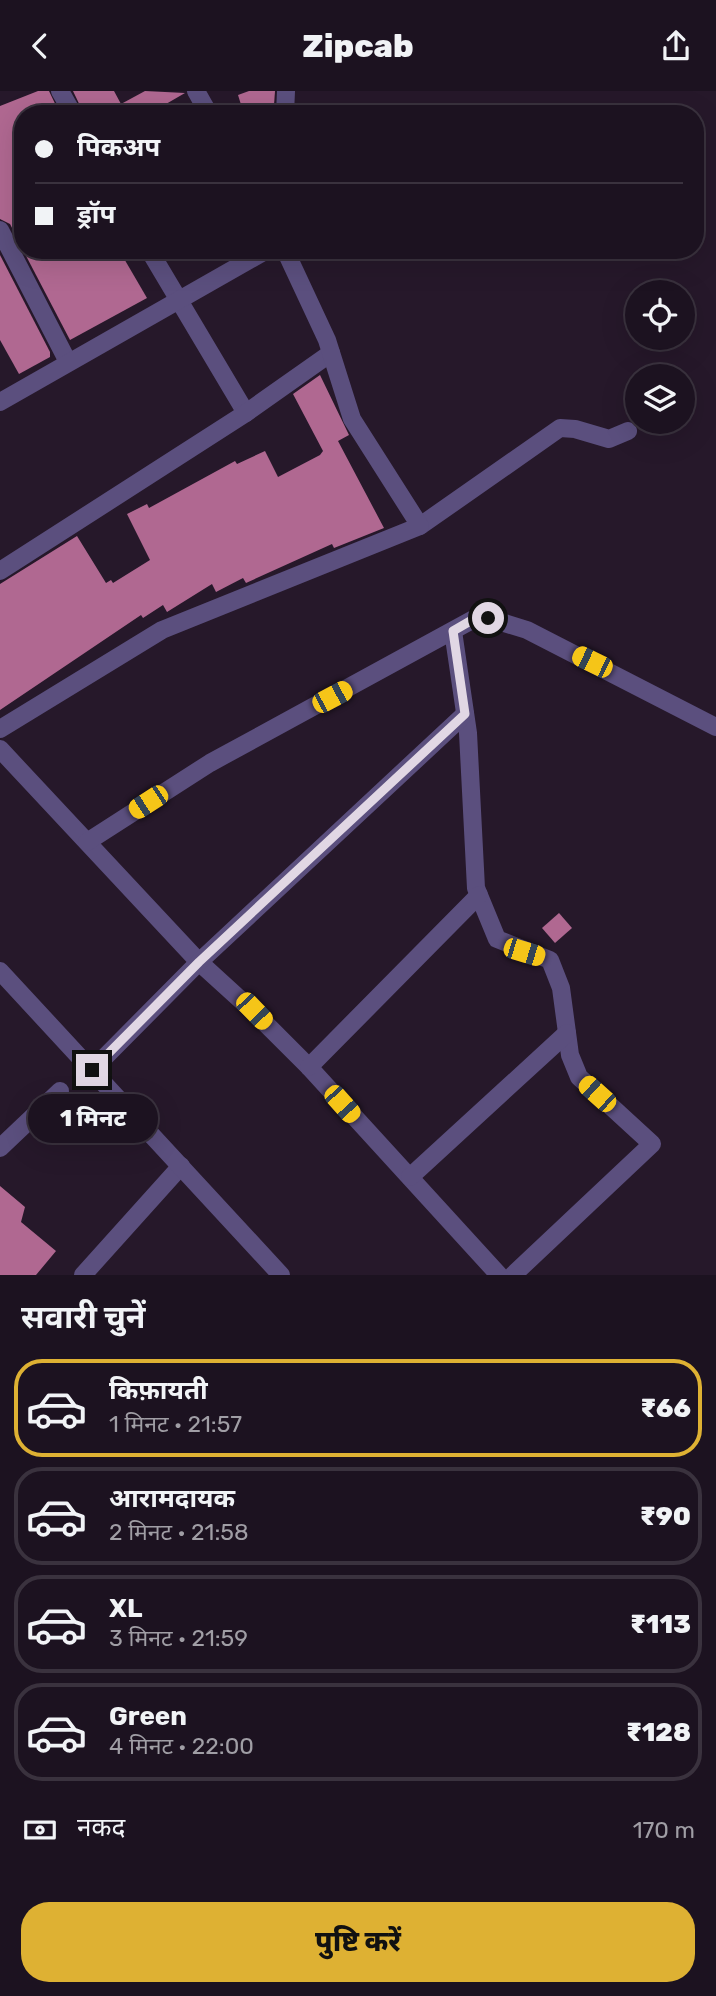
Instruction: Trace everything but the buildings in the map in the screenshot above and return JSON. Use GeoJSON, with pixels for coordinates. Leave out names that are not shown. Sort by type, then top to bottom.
{"type":"FeatureCollection","features":[{"type":"Feature","properties":{"kind":"street"},"geometry":{"type":"LineString","coordinates":[[1,234],[14,259]]}},
{"type":"Feature","properties":{"kind":"street"},"geometry":{"type":"LineString","coordinates":[[14,259],[68,362]]}},
{"type":"Feature","properties":{"kind":"street"},"geometry":{"type":"LineString","coordinates":[[154,259],[246,413]]}},
{"type":"Feature","properties":{"kind":"street"},"geometry":{"type":"LineString","coordinates":[[0,402],[252,259]]}},
{"type":"Feature","properties":{"kind":"street"},"geometry":{"type":"LineString","coordinates":[[289,259],[331,353],[352,419],[420,526]]}},
{"type":"Feature","properties":{"kind":"street"},"geometry":{"type":"LineString","coordinates":[[0,571],[246,413],[331,353]]}},
{"type":"Feature","properties":{"kind":"street"},"geometry":{"type":"LineString","coordinates":[[0,729],[162,630],[420,526],[560,428],[575,429],[609,439],[625,432]]}},
{"type":"Feature","properties":{"kind":"street"},"geometry":{"type":"LineString","coordinates":[[86,842],[210,763],[453,631],[480,619],[507,622],[716,727]]}},
{"type":"Feature","properties":{"kind":"street"},"geometry":{"type":"LineString","coordinates":[[453,631],[465,714],[479,895],[496,939],[550,960],[561,988],[570,1055],[579,1077],[652,1144],[513,1275]]}},
{"type":"Feature","properties":{"kind":"street"},"geometry":{"type":"LineString","coordinates":[[92,1070],[199,962],[465,714]]}},
{"type":"Feature","properties":{"kind":"street"},"geometry":{"type":"LineString","coordinates":[[0,749],[199,962],[254,1011],[309,1067],[499,1275]]}},
{"type":"Feature","properties":{"kind":"street"},"geometry":{"type":"LineString","coordinates":[[309,1067],[479,895]]}},
{"type":"Feature","properties":{"kind":"street"},"geometry":{"type":"LineString","coordinates":[[0,971],[281,1275]]}},
{"type":"Feature","properties":{"kind":"street"},"geometry":{"type":"LineString","coordinates":[[410,1177],[567,1033]]}},
{"type":"Feature","properties":{"kind":"street"},"geometry":{"type":"LineString","coordinates":[[0,1148],[60,1091]]}},
{"type":"Feature","properties":{"kind":"street"},"geometry":{"type":"LineString","coordinates":[[83,1275],[181,1166]]}},
{"type":"Feature","properties":{"kind":"route"},"geometry":{"type":"LineString","coordinates":[[92,1070],[199,962],[465,714],[453,631],[472,620],[488,618]]}}]}
